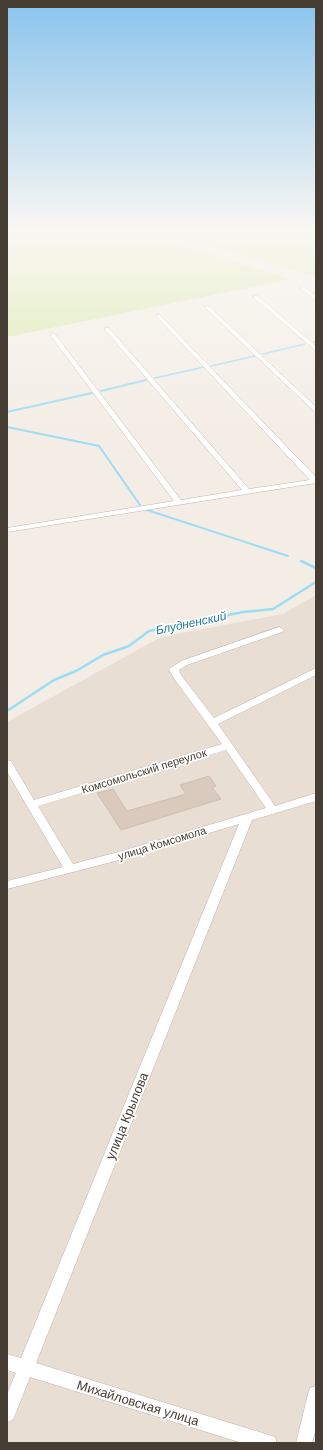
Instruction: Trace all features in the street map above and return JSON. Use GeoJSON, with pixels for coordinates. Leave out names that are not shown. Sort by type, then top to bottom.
{"type":"FeatureCollection","features":[{"type":"Feature","properties":{"kind":"street"},"geometry":{"type":"LineString","coordinates":[[260,301],[316,349]]}},
{"type":"Feature","properties":{"kind":"street"},"geometry":{"type":"LineString","coordinates":[[207,307],[316,411]]}},
{"type":"Feature","properties":{"kind":"street"},"geometry":{"type":"LineString","coordinates":[[160,316],[316,481]]}},
{"type":"Feature","properties":{"kind":"street"},"geometry":{"type":"LineString","coordinates":[[107,329],[246,492]]}},
{"type":"Feature","properties":{"kind":"street"},"geometry":{"type":"LineString","coordinates":[[54,335],[179,503]]}},
{"type":"Feature","properties":{"kind":"street"},"geometry":{"type":"LineString","coordinates":[[7,530],[316,481]]}},
{"type":"Feature","properties":{"kind":"street"},"geometry":{"type":"LineString","coordinates":[[273,810],[212,723],[176,675],[174,669],[184,663],[279,630]]}},
{"type":"Feature","properties":{"kind":"street"},"geometry":{"type":"LineString","coordinates":[[212,723],[316,671]]}},
{"type":"Feature","properties":{"kind":"street","name":"Комсомольский переулок"},"geometry":{"type":"LineString","coordinates":[[32,804],[228,746]]}},
{"type":"Feature","properties":{"kind":"street"},"geometry":{"type":"LineString","coordinates":[[7,763],[70,869]]}},
{"type":"Feature","properties":{"kind":"street","name":"улица Комсомола"},"geometry":{"type":"LineString","coordinates":[[8,886],[123,855],[316,797]]}},
{"type":"Feature","properties":{"kind":"street","name":"улица Крылова"},"geometry":{"type":"LineString","coordinates":[[7,1414],[247,818]]}},
{"type":"Feature","properties":{"kind":"street","name":"Михайловская улица"},"geometry":{"type":"LineString","coordinates":[[7,1362],[269,1443]]}},
{"type":"Feature","properties":{"kind":"street"},"geometry":{"type":"LineString","coordinates":[[304,1443],[316,1394]]}},
{"type":"Feature","properties":{"kind":"shaded area"},"geometry":{"type":"Polygon","coordinates":[[[316,595],[316,1443],[7,1443],[7,722],[161,637],[283,614],[316,595]]]}},
{"type":"Feature","properties":{"kind":"green space"},"geometry":{"type":"Polygon","coordinates":[[[7,301],[185,301],[7,337],[7,301]]]}},
{"type":"Feature","properties":{"kind":"building"},"geometry":{"type":"Polygon","coordinates":[[[209,776],[216,786],[212,787],[221,799],[121,830],[97,793],[113,789],[127,811],[186,794],[180,785],[209,776]]]}},
{"type":"Feature","properties":{"kind":"waterway"},"geometry":{"type":"LineString","coordinates":[[263,354],[305,344]]}},
{"type":"Feature","properties":{"kind":"waterway"},"geometry":{"type":"LineString","coordinates":[[211,366],[255,356]]}},
{"type":"Feature","properties":{"kind":"waterway"},"geometry":{"type":"LineString","coordinates":[[155,378],[204,367]]}},
{"type":"Feature","properties":{"kind":"waterway"},"geometry":{"type":"LineString","coordinates":[[101,391],[146,380]]}},
{"type":"Feature","properties":{"kind":"waterway"},"geometry":{"type":"LineString","coordinates":[[7,412],[92,393]]}},
{"type":"Feature","properties":{"kind":"waterway"},"geometry":{"type":"LineString","coordinates":[[7,427],[99,446],[140,505]]}},
{"type":"Feature","properties":{"kind":"waterway"},"geometry":{"type":"LineString","coordinates":[[147,510],[288,556]]}},
{"type":"Feature","properties":{"kind":"waterway"},"geometry":{"type":"LineString","coordinates":[[301,561],[316,568]]}},
{"type":"Feature","properties":{"kind":"waterway","name":"Блудненский"},"geometry":{"type":"LineString","coordinates":[[7,711],[54,680],[76,671],[103,655],[129,646],[149,631],[243,612],[273,609],[316,582]]}}]}
